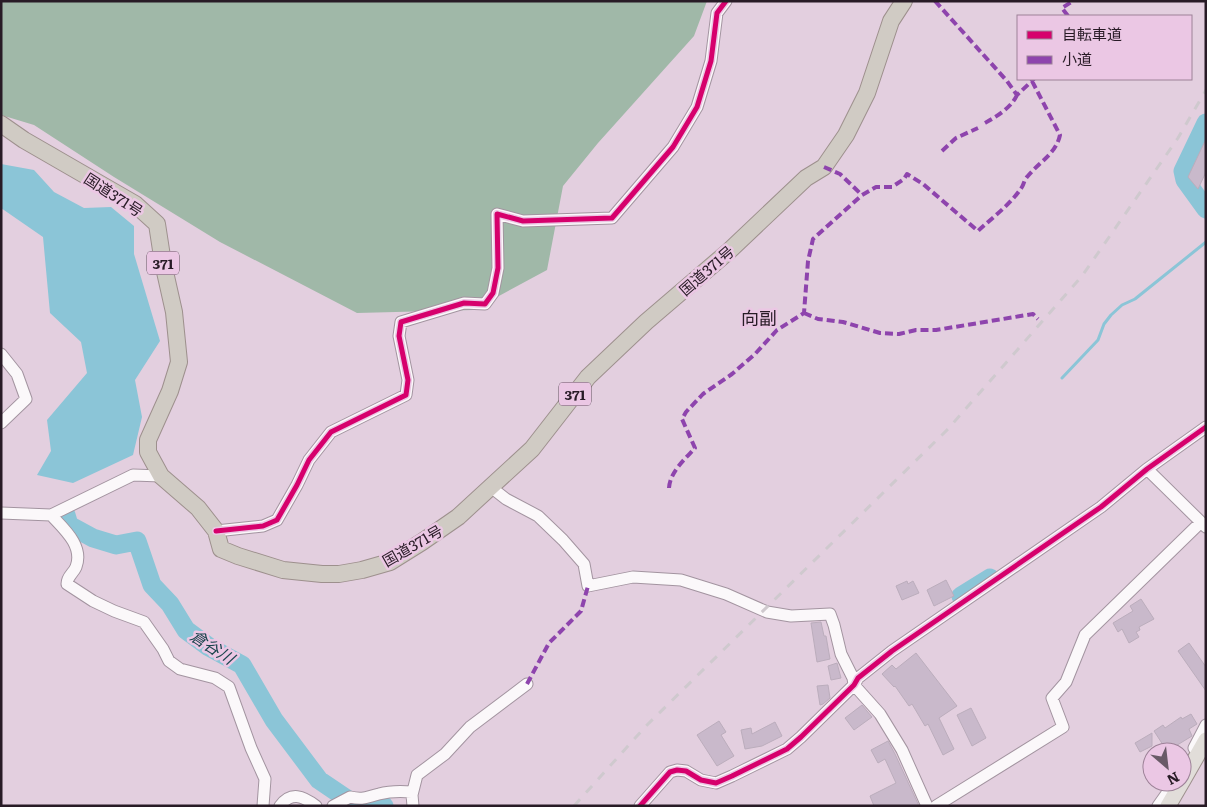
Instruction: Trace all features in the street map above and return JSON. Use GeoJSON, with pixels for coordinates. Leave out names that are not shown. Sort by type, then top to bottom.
{"type":"FeatureCollection","features":[{"type":"Feature","properties":{"kind":"highway","name":"国道371号"},"geometry":{"type":"LineString","coordinates":[[1,124],[24,140],[135,204],[157,224],[163,263],[174,312],[179,362],[170,391],[148,440],[148,452],[161,476],[198,508],[216,531],[221,549],[283,570],[322,574],[362,570],[390,562],[422,542],[458,517],[492,488],[532,449],[588,377],[646,322],[729,251],[806,178],[824,166],[846,135],[867,93],[891,21],[904,1]]}},
{"type":"Feature","properties":{"kind":"main road"},"geometry":{"type":"LineString","coordinates":[[1192,763],[1206,740]]}},
{"type":"Feature","properties":{"kind":"main road"},"geometry":{"type":"LineString","coordinates":[[1168,806],[1176,792]]}},
{"type":"Feature","properties":{"kind":"street"},"geometry":{"type":"LineString","coordinates":[[216,531],[263,526],[277,520],[309,460],[331,432],[406,395],[408,380],[399,336],[401,322],[464,302],[484,304],[493,294],[498,268],[497,214],[523,221],[612,218],[673,147],[697,107],[711,61],[717,13],[726,1]]}},
{"type":"Feature","properties":{"kind":"street"},"geometry":{"type":"LineString","coordinates":[[1,354],[17,374],[26,399],[1,423]]}},
{"type":"Feature","properties":{"kind":"street"},"geometry":{"type":"LineString","coordinates":[[640,806],[670,772],[676,770],[686,771],[701,780],[716,783],[786,749],[801,737],[854,685],[858,678],[892,651],[1101,507],[1147,469],[1206,426]]}},
{"type":"Feature","properties":{"kind":"street"},"geometry":{"type":"LineString","coordinates":[[936,806],[1063,727],[1052,698],[1066,682],[1085,636],[1203,525],[1147,469]]}},
{"type":"Feature","properties":{"kind":"street"},"geometry":{"type":"LineString","coordinates":[[1,513],[51,515],[134,475],[161,476]]}},
{"type":"Feature","properties":{"kind":"street"},"geometry":{"type":"LineString","coordinates":[[492,488],[538,516],[563,540],[584,564],[588,586],[633,577],[682,580],[726,594],[767,612],[791,616],[830,614],[841,654],[853,678],[854,685],[880,714],[902,750],[926,806]]}},
{"type":"Feature","properties":{"kind":"street"},"geometry":{"type":"LineString","coordinates":[[51,515],[68,534],[78,550],[76,566],[67,579],[67,584],[93,601],[144,622],[169,661],[180,669],[215,678],[230,687],[265,779],[263,806]]}},
{"type":"Feature","properties":{"kind":"street"},"geometry":{"type":"LineString","coordinates":[[413,806],[412,792],[417,775],[445,754],[470,727],[527,684]]}},
{"type":"Feature","properties":{"kind":"street"},"geometry":{"type":"LineString","coordinates":[[1192,763],[1194,748],[1206,724]]}},
{"type":"Feature","properties":{"kind":"street"},"geometry":{"type":"LineString","coordinates":[[336,804],[350,796],[361,800],[395,791],[412,792]]}},
{"type":"Feature","properties":{"kind":"street"},"geometry":{"type":"LineString","coordinates":[[1158,806],[1168,792]]}},
{"type":"Feature","properties":{"kind":"street"},"geometry":{"type":"LineString","coordinates":[[280,806],[286,799],[295,796],[305,797],[316,806]]}},
{"type":"Feature","properties":{"kind":"green space"},"geometry":{"type":"Polygon","coordinates":[[[1,1],[707,1],[694,36],[598,143],[563,186],[547,270],[473,310],[357,313],[220,242],[34,125],[1,115],[1,1]]]}},
{"type":"Feature","properties":{"kind":"water"},"geometry":{"type":"Polygon","coordinates":[[[1,164],[34,170],[54,192],[84,208],[111,207],[134,226],[134,254],[160,341],[135,380],[142,417],[133,455],[73,483],[37,475],[51,451],[47,420],[87,373],[81,342],[50,313],[43,237],[1,208],[1,164]]]}},
{"type":"Feature","properties":{"kind":"building"},"geometry":{"type":"Polygon","coordinates":[[[1206,139],[1206,172],[1198,189],[1188,177],[1206,139]]]}},
{"type":"Feature","properties":{"kind":"building"},"geometry":{"type":"Polygon","coordinates":[[[946,580],[954,596],[934,606],[927,590],[946,580]]]}},
{"type":"Feature","properties":{"kind":"building"},"geometry":{"type":"Polygon","coordinates":[[[907,581],[908,584],[913,581],[919,593],[902,600],[896,586],[907,581]]]}},
{"type":"Feature","properties":{"kind":"building"},"geometry":{"type":"Polygon","coordinates":[[[1141,599],[1154,619],[1139,627],[1140,630],[1136,632],[1139,637],[1129,643],[1122,629],[1118,632],[1113,623],[1133,611],[1130,606],[1141,599]]]}},
{"type":"Feature","properties":{"kind":"building"},"geometry":{"type":"Polygon","coordinates":[[[821,622],[824,636],[826,636],[830,659],[817,662],[811,623],[821,622]]]}},
{"type":"Feature","properties":{"kind":"building"},"geometry":{"type":"Polygon","coordinates":[[[1189,643],[1206,667],[1206,691],[1178,651],[1189,643]]]}},
{"type":"Feature","properties":{"kind":"building"},"geometry":{"type":"Polygon","coordinates":[[[916,653],[957,706],[939,718],[954,749],[943,755],[928,724],[925,726],[912,704],[909,706],[895,686],[882,674],[892,665],[896,669],[916,653]]]}},
{"type":"Feature","properties":{"kind":"building"},"geometry":{"type":"Polygon","coordinates":[[[837,663],[841,678],[831,680],[828,666],[837,663]]]}},
{"type":"Feature","properties":{"kind":"building"},"geometry":{"type":"Polygon","coordinates":[[[828,685],[830,698],[820,705],[817,686],[828,685]]]}},
{"type":"Feature","properties":{"kind":"building"},"geometry":{"type":"Polygon","coordinates":[[[862,705],[872,717],[854,730],[845,718],[862,705]]]}},
{"type":"Feature","properties":{"kind":"building"},"geometry":{"type":"Polygon","coordinates":[[[971,708],[986,738],[972,746],[957,715],[971,708]]]}},
{"type":"Feature","properties":{"kind":"building"},"geometry":{"type":"Polygon","coordinates":[[[1191,714],[1197,724],[1189,729],[1192,736],[1182,742],[1161,742],[1154,731],[1163,725],[1165,728],[1181,717],[1182,719],[1191,714]]]}},
{"type":"Feature","properties":{"kind":"building"},"geometry":{"type":"Polygon","coordinates":[[[719,721],[726,732],[721,735],[734,756],[717,766],[697,735],[719,721]]]}},
{"type":"Feature","properties":{"kind":"building"},"geometry":{"type":"Polygon","coordinates":[[[775,722],[782,736],[762,746],[745,749],[741,730],[751,728],[752,734],[775,722]]]}},
{"type":"Feature","properties":{"kind":"building"},"geometry":{"type":"Polygon","coordinates":[[[1152,733],[1152,742],[1142,742],[1142,751],[1140,752],[1135,743],[1152,733]]]}},
{"type":"Feature","properties":{"kind":"building"},"geometry":{"type":"Polygon","coordinates":[[[888,741],[919,806],[874,806],[870,796],[896,783],[885,759],[878,763],[871,750],[888,741]]]}},
{"type":"Feature","properties":{"kind":"waterway"},"geometry":{"type":"LineString","coordinates":[[1206,123],[1183,171],[1185,180],[1206,209]]}},
{"type":"Feature","properties":{"kind":"waterway"},"geometry":{"type":"LineString","coordinates":[[1062,378],[1098,340],[1104,324],[1111,315],[1122,305],[1135,299],[1206,242]]}},
{"type":"Feature","properties":{"kind":"waterway","name":"倉谷川"},"geometry":{"type":"LineString","coordinates":[[66,515],[69,525],[93,538],[116,545],[137,541],[152,585],[170,604],[186,630],[209,647],[242,665],[274,720],[319,780],[356,805],[378,804],[384,806]]}},
{"type":"Feature","properties":{"kind":"waterway"},"geometry":{"type":"LineString","coordinates":[[961,596],[990,578]]}},
{"type":"Feature","properties":{"kind":"railway"},"geometry":{"type":"LineString","coordinates":[[574,806],[646,726],[948,429],[1082,276],[1178,138],[1206,90]]}},
{"type":"Feature","properties":{"kind":"marked path"},"geometry":{"type":"LineString","coordinates":[[935,1],[1007,81],[1017,95],[1033,80]]}},
{"type":"Feature","properties":{"kind":"marked path"},"geometry":{"type":"LineString","coordinates":[[1067,15],[1062,8],[1073,1]]}},
{"type":"Feature","properties":{"kind":"marked path"},"geometry":{"type":"LineString","coordinates":[[824,167],[840,174],[862,195],[876,187],[892,187],[904,179],[907,174],[923,184],[978,231],[1013,199],[1026,178],[1051,153],[1058,142],[1060,135],[1032,81]]}},
{"type":"Feature","properties":{"kind":"marked path"},"geometry":{"type":"LineString","coordinates":[[985,123],[1007,108],[1017,95]]}},
{"type":"Feature","properties":{"kind":"marked path"},"geometry":{"type":"LineString","coordinates":[[942,151],[956,138],[978,128]]}},
{"type":"Feature","properties":{"kind":"marked path"},"geometry":{"type":"LineString","coordinates":[[669,488],[675,471],[695,448],[682,419],[686,412],[703,394],[732,374],[755,354],[777,330],[804,313],[808,261],[813,239],[862,195]]}},
{"type":"Feature","properties":{"kind":"marked path"},"geometry":{"type":"LineString","coordinates":[[804,313],[818,319],[843,322],[880,333],[899,334],[916,330],[936,330],[1033,314],[1038,319]]}},
{"type":"Feature","properties":{"kind":"marked path"},"geometry":{"type":"LineString","coordinates":[[527,684],[549,643],[581,611],[588,586]]}},
{"type":"Feature","properties":{"kind":"cycle path"},"geometry":{"type":"LineString","coordinates":[[216,531],[263,526],[277,520],[309,460],[331,432],[406,395],[408,380],[399,336],[401,322],[464,303],[485,304],[493,293],[498,268],[497,214],[523,221],[612,218],[673,147],[697,107],[711,61],[717,13],[726,1]]}},
{"type":"Feature","properties":{"kind":"cycle path"},"geometry":{"type":"LineString","coordinates":[[640,806],[670,772],[677,770],[686,771],[701,780],[716,783],[787,749],[854,685],[858,678],[892,651],[1101,507],[1147,469],[1206,427]]}},
{"type":"Feature","properties":{"kind":"district","name":"向副"},"geometry":{"type":"Point","coordinates":[759,317]}}]}
